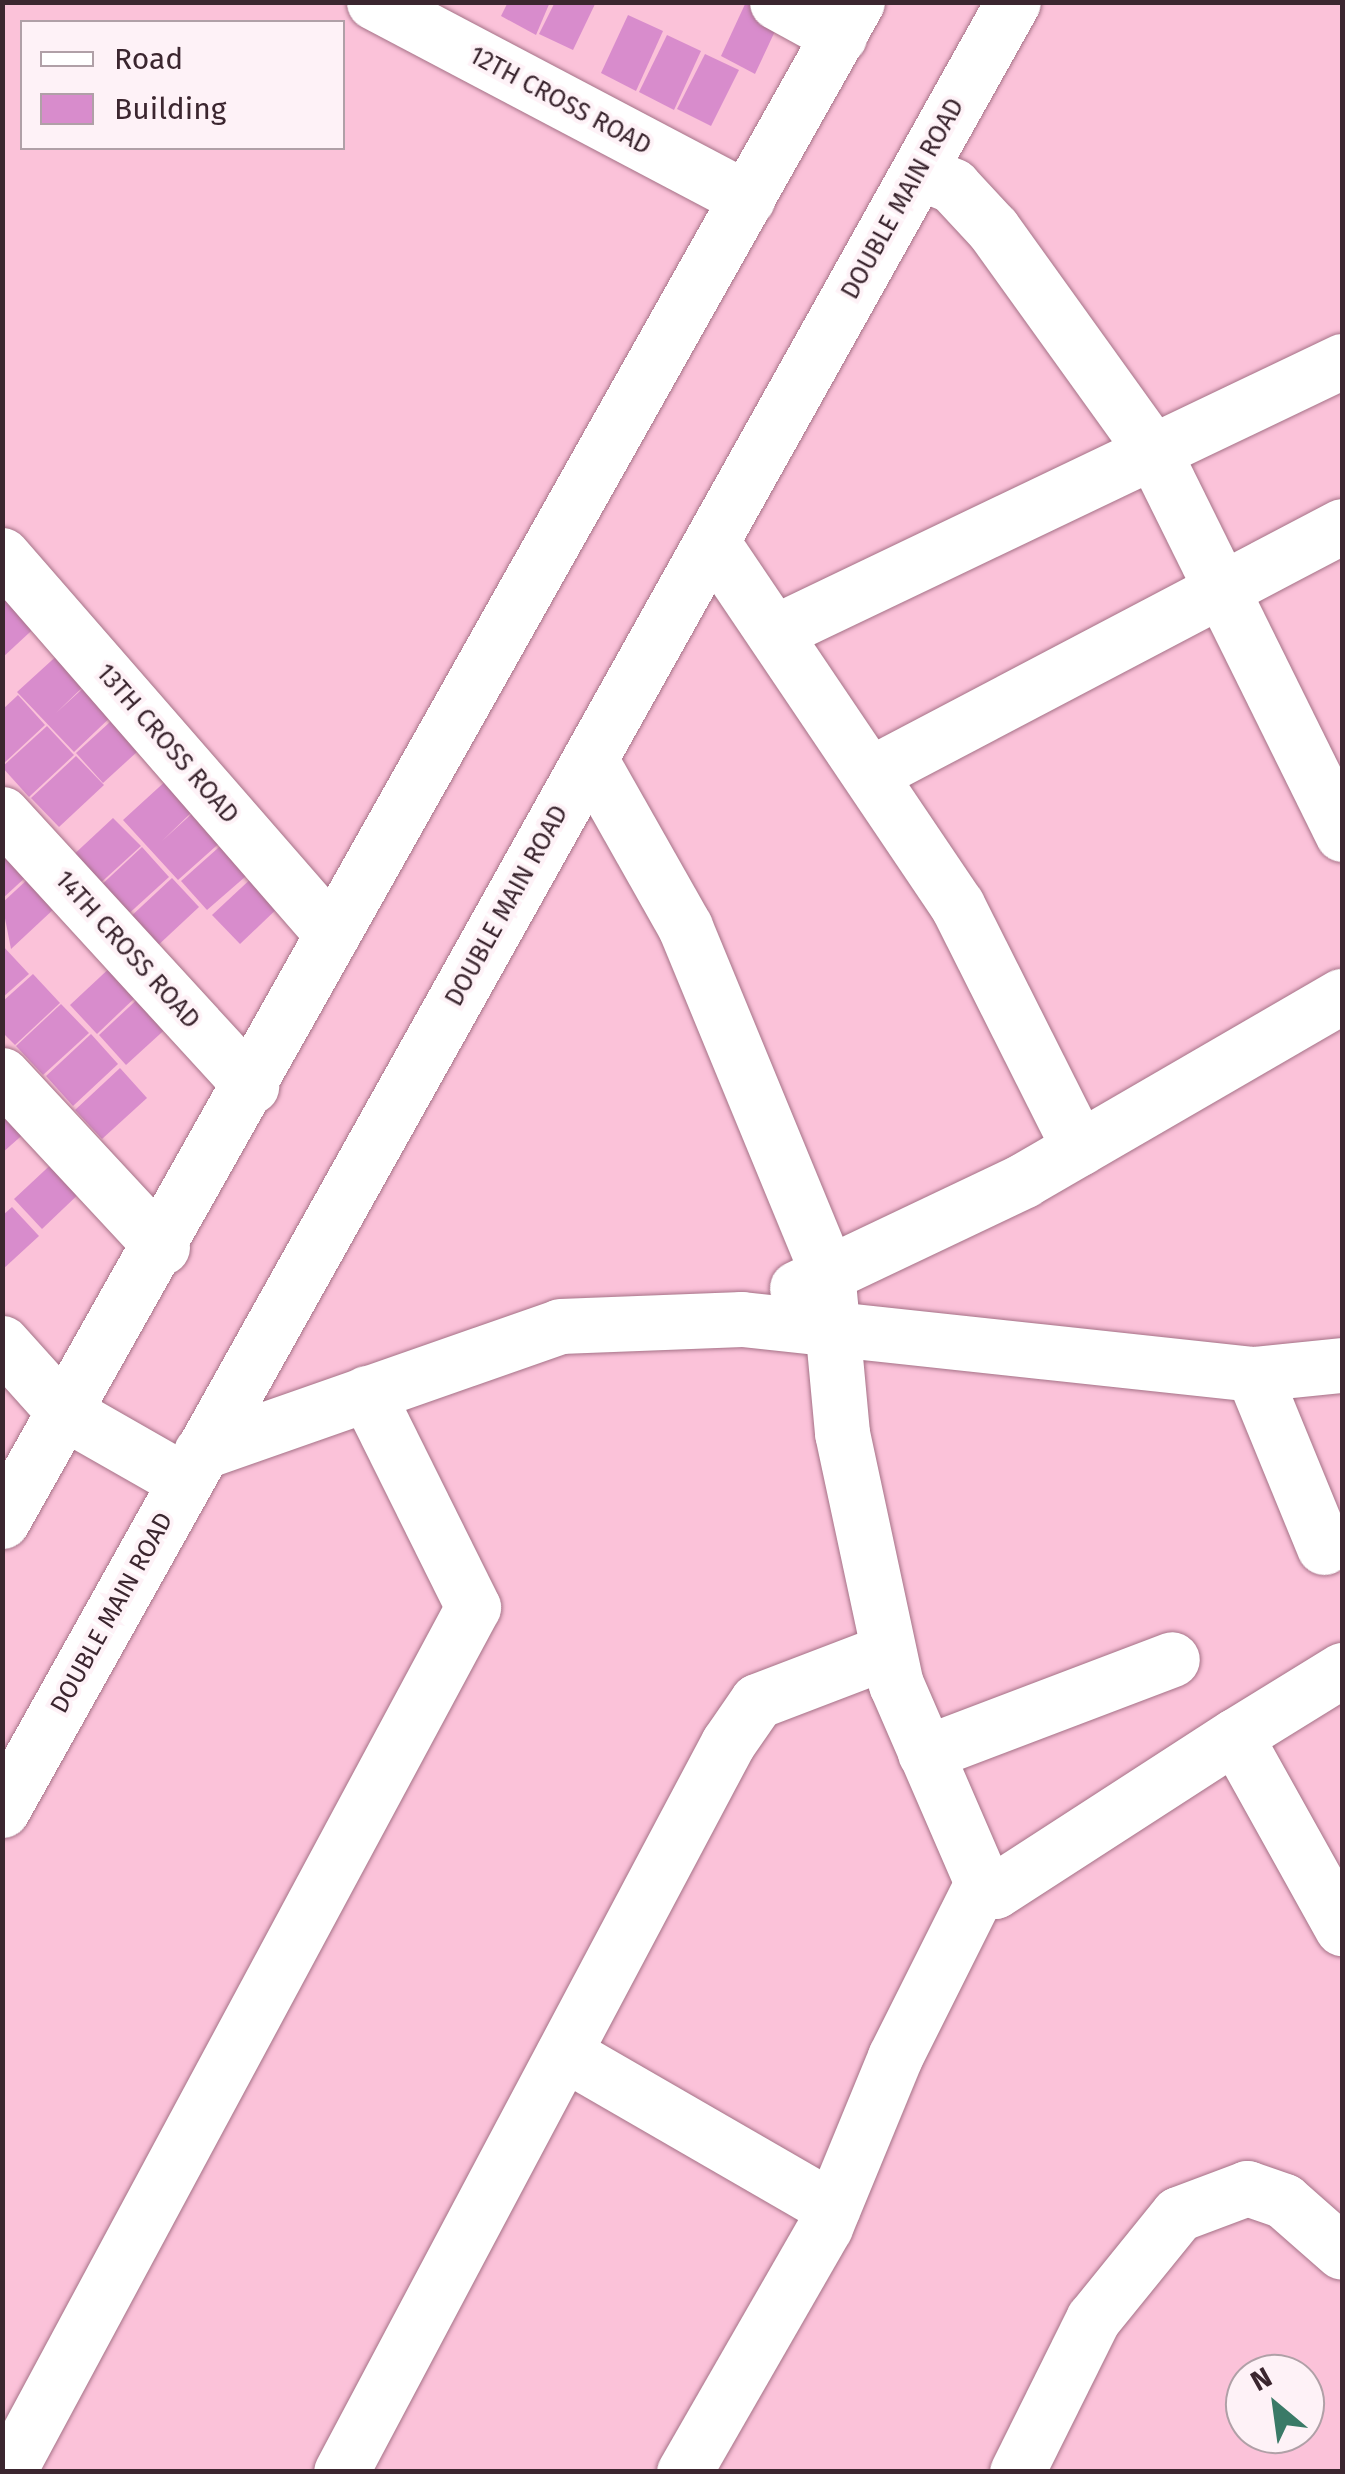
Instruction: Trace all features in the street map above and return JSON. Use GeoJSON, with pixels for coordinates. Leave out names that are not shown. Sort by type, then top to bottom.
{"type":"FeatureCollection","features":[{"type":"Feature","properties":{"kind":"street","name":"12TH CROSS ROAD"},"geometry":{"type":"LineString","coordinates":[[374,2],[747,199]]}},
{"type":"Feature","properties":{"kind":"street"},"geometry":{"type":"LineString","coordinates":[[2,1521],[162,1247],[332,934],[848,19],[777,2]]}},
{"type":"Feature","properties":{"kind":"street","name":"DOUBLE MAIN ROAD"},"geometry":{"type":"LineString","coordinates":[[2,1810],[1014,2]]}},
{"type":"Feature","properties":{"kind":"street"},"geometry":{"type":"LineString","coordinates":[[919,172],[953,186],[994,229],[1154,454],[1220,596],[1342,834]]}},
{"type":"Feature","properties":{"kind":"street"},"geometry":{"type":"LineString","coordinates":[[779,630],[983,526],[1154,454],[1342,361]]}},
{"type":"Feature","properties":{"kind":"street"},"geometry":{"type":"LineString","coordinates":[[870,774],[1220,596],[1342,526]]}},
{"type":"Feature","properties":{"kind":"street"},"geometry":{"type":"LineString","coordinates":[[712,542],[779,630],[1016,1008],[1079,1148]]}},
{"type":"Feature","properties":{"kind":"street","name":"13TH CROSS ROAD"},"geometry":{"type":"LineString","coordinates":[[2,555],[332,934]]}},
{"type":"Feature","properties":{"kind":"street"},"geometry":{"type":"LineString","coordinates":[[590,759],[685,926],[827,1272],[830,1330],[888,1652],[924,1752],[982,1883],[995,1891],[1342,1670]]}},
{"type":"Feature","properties":{"kind":"street","name":"14TH CROSS ROAD"},"geometry":{"type":"LineString","coordinates":[[2,814],[251,1086]]}},
{"type":"Feature","properties":{"kind":"street"},"geometry":{"type":"LineString","coordinates":[[742,1319],[827,1272],[1079,1148],[1342,996]]}},
{"type":"Feature","properties":{"kind":"street"},"geometry":{"type":"LineString","coordinates":[[2,1075],[162,1247]]}},
{"type":"Feature","properties":{"kind":"street"},"geometry":{"type":"LineString","coordinates":[[2,1343],[64,1412],[193,1466],[367,1393],[560,1326],[742,1319],[1253,1374],[1342,1365]]}},
{"type":"Feature","properties":{"kind":"street"},"geometry":{"type":"LineString","coordinates":[[1253,1374],[1324,1547]]}},
{"type":"Feature","properties":{"kind":"street"},"geometry":{"type":"LineString","coordinates":[[8,2472],[473,1607],[367,1393]]}},
{"type":"Feature","properties":{"kind":"street"},"geometry":{"type":"LineString","coordinates":[[342,2472],[757,1701],[888,1652]]}},
{"type":"Feature","properties":{"kind":"street"},"geometry":{"type":"LineString","coordinates":[[924,1752],[1172,1659]]}},
{"type":"Feature","properties":{"kind":"street"},"geometry":{"type":"LineString","coordinates":[[1234,1736],[1342,1928]]}},
{"type":"Feature","properties":{"kind":"street"},"geometry":{"type":"LineString","coordinates":[[684,2472],[833,2208],[982,1883]]}},
{"type":"Feature","properties":{"kind":"street"},"geometry":{"type":"LineString","coordinates":[[564,2054],[833,2208]]}},
{"type":"Feature","properties":{"kind":"street"},"geometry":{"type":"LineString","coordinates":[[1017,2472],[1093,2319],[1178,2214],[1247,2188],[1284,2201],[1342,2252]]}},
{"type":"Feature","properties":{"kind":"building"},"geometry":{"type":"Polygon","coordinates":[[[508,2],[550,2],[536,35],[501,16],[508,2]]]}},
{"type":"Feature","properties":{"kind":"building"},"geometry":{"type":"Polygon","coordinates":[[[555,2],[596,2],[573,50],[539,34],[555,2]]]}},
{"type":"Feature","properties":{"kind":"building"},"geometry":{"type":"Polygon","coordinates":[[[746,2],[783,14],[755,74],[721,56],[746,2]]]}},
{"type":"Feature","properties":{"kind":"building"},"geometry":{"type":"Polygon","coordinates":[[[628,15],[663,31],[636,91],[601,73],[628,15]]]}},
{"type":"Feature","properties":{"kind":"building"},"geometry":{"type":"Polygon","coordinates":[[[667,35],[701,51],[674,110],[639,92],[667,35]]]}},
{"type":"Feature","properties":{"kind":"building"},"geometry":{"type":"Polygon","coordinates":[[[705,54],[739,70],[711,126],[677,109],[705,54]]]}},
{"type":"Feature","properties":{"kind":"building"},"geometry":{"type":"Polygon","coordinates":[[[17,591],[43,620],[2,658],[2,604],[17,591]]]}},
{"type":"Feature","properties":{"kind":"building"},"geometry":{"type":"Polygon","coordinates":[[[62,651],[90,680],[56,713],[91,681],[118,710],[74,752],[17,692],[62,651]]]}},
{"type":"Feature","properties":{"kind":"building"},"geometry":{"type":"Polygon","coordinates":[[[18,695],[45,725],[2,765],[2,710],[18,695]]]}},
{"type":"Feature","properties":{"kind":"building"},"geometry":{"type":"Polygon","coordinates":[[[121,712],[149,741],[103,783],[76,753],[121,712]]]}},
{"type":"Feature","properties":{"kind":"building"},"geometry":{"type":"Polygon","coordinates":[[[47,726],[74,755],[29,797],[2,767],[47,726]]]}},
{"type":"Feature","properties":{"kind":"building"},"geometry":{"type":"Polygon","coordinates":[[[76,756],[104,785],[59,827],[31,798],[76,756]]]}},
{"type":"Feature","properties":{"kind":"building"},"geometry":{"type":"Polygon","coordinates":[[[169,778],[196,808],[162,841],[197,809],[224,839],[178,880],[123,820],[169,778]]]}},
{"type":"Feature","properties":{"kind":"building"},"geometry":{"type":"Polygon","coordinates":[[[113,818],[141,846],[95,888],[69,859],[113,818]]]}},
{"type":"Feature","properties":{"kind":"building"},"geometry":{"type":"Polygon","coordinates":[[[227,840],[253,870],[207,910],[181,881],[227,840]]]}},
{"type":"Feature","properties":{"kind":"building"},"geometry":{"type":"Polygon","coordinates":[[[142,847],[169,877],[124,918],[97,889],[142,847]]]}},
{"type":"Feature","properties":{"kind":"building"},"geometry":{"type":"Polygon","coordinates":[[[2,848],[28,875],[2,899],[2,848]]]}},
{"type":"Feature","properties":{"kind":"building"},"geometry":{"type":"Polygon","coordinates":[[[257,873],[284,902],[240,944],[212,915],[257,873]]]}},
{"type":"Feature","properties":{"kind":"building"},"geometry":{"type":"Polygon","coordinates":[[[29,878],[56,907],[11,949],[2,903],[29,878]]]}},
{"type":"Feature","properties":{"kind":"building"},"geometry":{"type":"Polygon","coordinates":[[[172,878],[199,907],[154,949],[127,920],[172,878]]]}},
{"type":"Feature","properties":{"kind":"building"},"geometry":{"type":"Polygon","coordinates":[[[2,945],[29,974],[2,998],[2,945]]]}},
{"type":"Feature","properties":{"kind":"building"},"geometry":{"type":"Polygon","coordinates":[[[115,963],[141,992],[97,1034],[70,1005],[115,963]]]}},
{"type":"Feature","properties":{"kind":"building"},"geometry":{"type":"Polygon","coordinates":[[[33,974],[60,1003],[15,1045],[2,1032],[2,1002],[33,974]]]}},
{"type":"Feature","properties":{"kind":"building"},"geometry":{"type":"Polygon","coordinates":[[[144,993],[172,1023],[126,1065],[99,1035],[144,993]]]}},
{"type":"Feature","properties":{"kind":"building"},"geometry":{"type":"Polygon","coordinates":[[[61,1004],[89,1033],[43,1075],[16,1046],[61,1004]]]}},
{"type":"Feature","properties":{"kind":"building"},"geometry":{"type":"Polygon","coordinates":[[[91,1034],[118,1064],[73,1106],[46,1076],[91,1034]]]}},
{"type":"Feature","properties":{"kind":"building"},"geometry":{"type":"Polygon","coordinates":[[[120,1068],[147,1098],[102,1139],[75,1110],[120,1068]]]}},
{"type":"Feature","properties":{"kind":"building"},"geometry":{"type":"Polygon","coordinates":[[[2,1104],[27,1131],[2,1153],[2,1104]]]}},
{"type":"Feature","properties":{"kind":"building"},"geometry":{"type":"Polygon","coordinates":[[[59,1157],[86,1187],[42,1229],[14,1199],[59,1157]]]}},
{"type":"Feature","properties":{"kind":"building"},"geometry":{"type":"Polygon","coordinates":[[[12,1207],[39,1236],[2,1270],[2,1216],[12,1207]]]}}]}
